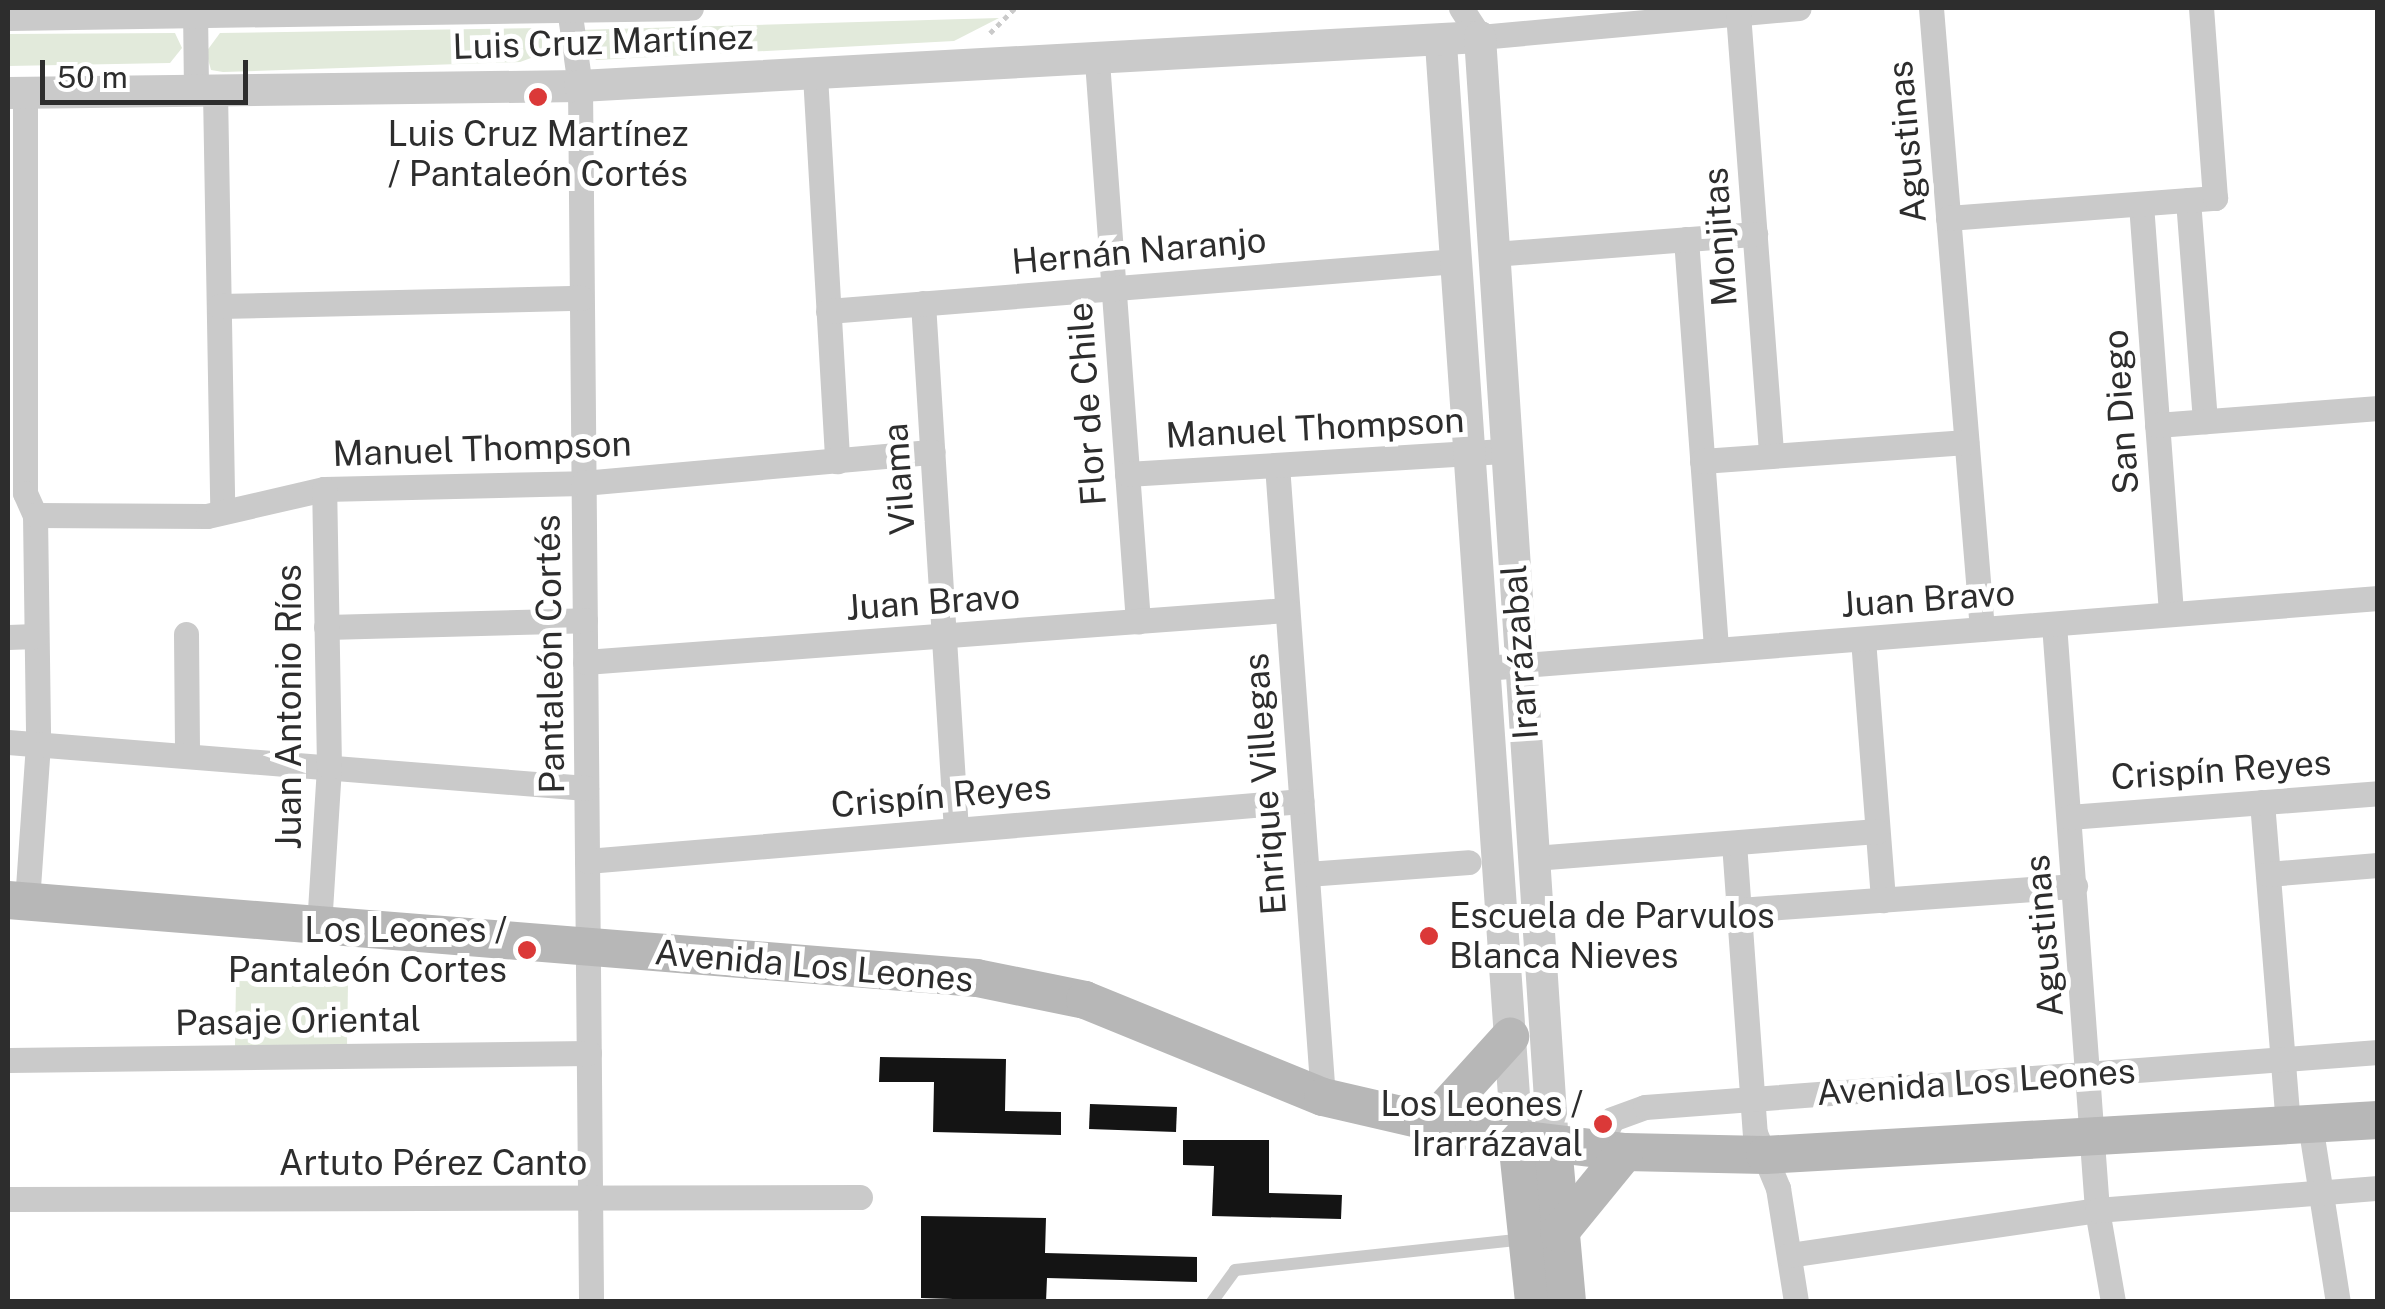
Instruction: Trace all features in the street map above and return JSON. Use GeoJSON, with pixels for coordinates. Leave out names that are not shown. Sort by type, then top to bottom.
{"type":"FeatureCollection","features":[{"type":"Feature","properties":{"kind":"main road","name":"Avenida Los Leones"},"geometry":{"type":"LineString","coordinates":[[18,901],[1027,986],[1103,1007],[1323,1097],[1431,1124],[1611,1151],[1765,1155],[2378,1120]]}},
{"type":"Feature","properties":{"kind":"main road"},"geometry":{"type":"LineString","coordinates":[[1431,1124],[1510,1037]]}},
{"type":"Feature","properties":{"kind":"main road","name":"Irarrázabal"},"geometry":{"type":"LineString","coordinates":[[1534,1302],[1543,1236],[1535,1142]]}},
{"type":"Feature","properties":{"kind":"main road"},"geometry":{"type":"LineString","coordinates":[[1543,1236],[1611,1151]]}},
{"type":"Feature","properties":{"kind":"main road","name":"Irarrázabal"},"geometry":{"type":"LineString","coordinates":[[1543,1236],[1567,1302]]}},
{"type":"Feature","properties":{"kind":"street","name":"Luis Cruz Martínez"},"geometry":{"type":"LineString","coordinates":[[8,18],[691,8]]}},
{"type":"Feature","properties":{"kind":"street","name":"Irarrázabal"},"geometry":{"type":"LineString","coordinates":[[1450,8],[1441,44],[1510,1037],[1535,1142]]}},
{"type":"Feature","properties":{"kind":"street"},"geometry":{"type":"LineString","coordinates":[[1460,8],[1480,37]]}},
{"type":"Feature","properties":{"kind":"street","name":"Luis Cruz Martínez"},"geometry":{"type":"LineString","coordinates":[[16,93],[580,86],[815,75],[1441,44],[1480,37],[1799,8]]}},
{"type":"Feature","properties":{"kind":"street","name":"Agustinas"},"geometry":{"type":"LineString","coordinates":[[1931,8],[1982,629]]}},
{"type":"Feature","properties":{"kind":"street"},"geometry":{"type":"LineString","coordinates":[[1948,218],[2215,198],[2201,8]]}},
{"type":"Feature","properties":{"kind":"street","name":"Pantaleón Cortés"},"geometry":{"type":"LineString","coordinates":[[569,10],[580,86],[591,1302]]}},
{"type":"Feature","properties":{"kind":"street"},"geometry":{"type":"LineString","coordinates":[[195,13],[205,91],[219,306],[222,512]]}},
{"type":"Feature","properties":{"kind":"street","name":"Monjitas"},"geometry":{"type":"LineString","coordinates":[[1738,13],[1771,456]]}},
{"type":"Feature","properties":{"kind":"street","name":"Irarrázabal"},"geometry":{"type":"LineString","coordinates":[[1480,37],[1534,858],[1535,1142]]}},
{"type":"Feature","properties":{"kind":"street","name":"Flor de Chile"},"geometry":{"type":"LineString","coordinates":[[1097,61],[1138,622]]}},
{"type":"Feature","properties":{"kind":"street","name":"Vilama"},"geometry":{"type":"LineString","coordinates":[[815,75],[837,461]]}},
{"type":"Feature","properties":{"kind":"street"},"geometry":{"type":"LineString","coordinates":[[16,93],[16,304],[23,500],[36,636],[38,744],[18,901]]}},
{"type":"Feature","properties":{"kind":"street"},"geometry":{"type":"LineString","coordinates":[[2188,200],[2205,421]]}},
{"type":"Feature","properties":{"kind":"street","name":"San Diego"},"geometry":{"type":"LineString","coordinates":[[2142,204],[2171,614]]}},
{"type":"Feature","properties":{"kind":"street"},"geometry":{"type":"LineString","coordinates":[[1494,254],[1755,234]]}},
{"type":"Feature","properties":{"kind":"street","name":"Monjitas"},"geometry":{"type":"LineString","coordinates":[[1686,240],[1716,650]]}},
{"type":"Feature","properties":{"kind":"street","name":"Hernán Naranjo"},"geometry":{"type":"LineString","coordinates":[[828,311],[1456,261]]}},
{"type":"Feature","properties":{"kind":"street"},"geometry":{"type":"LineString","coordinates":[[219,306],[582,298]]}},
{"type":"Feature","properties":{"kind":"street","name":"Vilama"},"geometry":{"type":"LineString","coordinates":[[923,303],[956,830]]}},
{"type":"Feature","properties":{"kind":"street"},"geometry":{"type":"LineString","coordinates":[[2158,424],[2378,408]]}},
{"type":"Feature","properties":{"kind":"street"},"geometry":{"type":"LineString","coordinates":[[1702,460],[1966,442]]}},
{"type":"Feature","properties":{"kind":"street","name":"Manuel Thompson"},"geometry":{"type":"LineString","coordinates":[[1127,474],[1507,451]]}},
{"type":"Feature","properties":{"kind":"street","name":"Manuel Thompson"},"geometry":{"type":"LineString","coordinates":[[23,500],[222,512],[324,490],[583,483],[932,452]]}},
{"type":"Feature","properties":{"kind":"street","name":"Enrique Villegas"},"geometry":{"type":"LineString","coordinates":[[1277,465],[1323,1097]]}},
{"type":"Feature","properties":{"kind":"street","name":"Juan Antonio Ríos"},"geometry":{"type":"LineString","coordinates":[[319,926],[329,768],[324,490]]}},
{"type":"Feature","properties":{"kind":"street","name":"Juan Bravo"},"geometry":{"type":"LineString","coordinates":[[1484,668],[2378,598]]}},
{"type":"Feature","properties":{"kind":"street","name":"Juan Bravo"},"geometry":{"type":"LineString","coordinates":[[585,662],[1287,610]]}},
{"type":"Feature","properties":{"kind":"street"},"geometry":{"type":"LineString","coordinates":[[326,627],[584,620]]}},
{"type":"Feature","properties":{"kind":"street","name":"Agustinas"},"geometry":{"type":"LineString","coordinates":[[2054,624],[2097,1210],[2113,1302]]}},
{"type":"Feature","properties":{"kind":"street"},"geometry":{"type":"LineString","coordinates":[[186,634],[188,756]]}},
{"type":"Feature","properties":{"kind":"street"},"geometry":{"type":"LineString","coordinates":[[8,636],[36,636]]}},
{"type":"Feature","properties":{"kind":"street"},"geometry":{"type":"LineString","coordinates":[[1863,639],[1882,900]]}},
{"type":"Feature","properties":{"kind":"street"},"geometry":{"type":"LineString","coordinates":[[8,742],[586,788]]}},
{"type":"Feature","properties":{"kind":"street","name":"Crispín Reyes"},"geometry":{"type":"LineString","coordinates":[[2069,816],[2378,793]]}},
{"type":"Feature","properties":{"kind":"street","name":"Crispín Reyes"},"geometry":{"type":"LineString","coordinates":[[587,861],[1302,801]]}},
{"type":"Feature","properties":{"kind":"street"},"geometry":{"type":"LineString","coordinates":[[2262,802],[2283,1059],[2321,1192],[2338,1302]]}},
{"type":"Feature","properties":{"kind":"street"},"geometry":{"type":"LineString","coordinates":[[1534,858],[1877,831]]}},
{"type":"Feature","properties":{"kind":"street"},"geometry":{"type":"LineString","coordinates":[[1734,842],[1752,1099],[1789,1255],[1796,1302]]}},
{"type":"Feature","properties":{"kind":"street"},"geometry":{"type":"LineString","coordinates":[[1306,874],[1468,862]]}},
{"type":"Feature","properties":{"kind":"street"},"geometry":{"type":"LineString","coordinates":[[2268,874],[2378,865]]}},
{"type":"Feature","properties":{"kind":"street"},"geometry":{"type":"LineString","coordinates":[[1739,910],[2075,886]]}},
{"type":"Feature","properties":{"kind":"street","name":"Avenida Los Leones"},"geometry":{"type":"LineString","coordinates":[[1611,1151],[1622,1112],[2378,1052]]}},
{"type":"Feature","properties":{"kind":"street","name":"Pasaje Oriental"},"geometry":{"type":"LineString","coordinates":[[8,1060],[589,1053]]}},
{"type":"Feature","properties":{"kind":"street"},"geometry":{"type":"LineString","coordinates":[[1789,1255],[2097,1210],[2378,1188]]}},
{"type":"Feature","properties":{"kind":"street","name":"Artuto Pérez Canto"},"geometry":{"type":"LineString","coordinates":[[8,1199],[860,1196]]}},
{"type":"Feature","properties":{"kind":"lane"},"geometry":{"type":"LineString","coordinates":[[1212,1302],[1235,1270],[1543,1236]]}},
{"type":"Feature","properties":{"kind":"green space"},"geometry":{"type":"Polygon","coordinates":[[[999,18],[954,41],[596,60],[577,30],[999,18]]]}},
{"type":"Feature","properties":{"kind":"green space"},"geometry":{"type":"Polygon","coordinates":[[[542,28],[542,54],[520,62],[223,72],[211,70],[206,52],[220,33],[542,28]]]}},
{"type":"Feature","properties":{"kind":"green space"},"geometry":{"type":"Polygon","coordinates":[[[175,33],[182,48],[170,63],[8,66],[8,34],[175,33]]]}},
{"type":"Feature","properties":{"kind":"green space"},"geometry":{"type":"Polygon","coordinates":[[[236,981],[348,982],[347,1047],[235,1046],[236,981]]]}},
{"type":"Feature","properties":{"kind":"building"},"geometry":{"type":"Polygon","coordinates":[[[880,1057],[1006,1059],[1005,1111],[1061,1112],[1061,1135],[933,1132],[934,1082],[879,1082],[880,1057]]]}},
{"type":"Feature","properties":{"kind":"building"},"geometry":{"type":"Polygon","coordinates":[[[1090,1104],[1177,1107],[1176,1132],[1089,1129],[1090,1104]]]}},
{"type":"Feature","properties":{"kind":"building"},"geometry":{"type":"Polygon","coordinates":[[[1183,1140],[1269,1140],[1269,1193],[1342,1195],[1341,1219],[1212,1216],[1214,1166],[1183,1165],[1183,1140]]]}},
{"type":"Feature","properties":{"kind":"building"},"geometry":{"type":"Polygon","coordinates":[[[921,1216],[1046,1218],[1045,1253],[1197,1257],[1197,1282],[1047,1278],[1046,1302],[921,1298],[921,1216]]]}},
{"type":"Feature","properties":{"kind":"place","name":"Luis Cruz Martínez / Pantaleón Cortés"},"geometry":{"type":"Point","coordinates":[538,97]}},
{"type":"Feature","properties":{"kind":"place","name":"Escuela de Parvulos Blanca Nieves"},"geometry":{"type":"Point","coordinates":[1429,936]}},
{"type":"Feature","properties":{"kind":"place","name":"Los Leones / Pantaleón Cortes"},"geometry":{"type":"Point","coordinates":[527,950]}},
{"type":"Feature","properties":{"kind":"place","name":"Los Leones / Irarrázaval"},"geometry":{"type":"Point","coordinates":[1603,1124]}}]}
